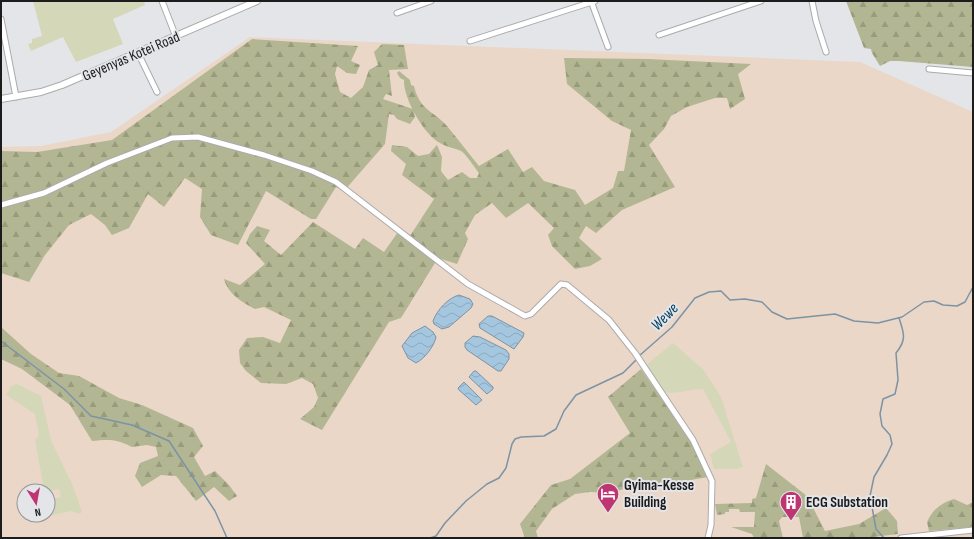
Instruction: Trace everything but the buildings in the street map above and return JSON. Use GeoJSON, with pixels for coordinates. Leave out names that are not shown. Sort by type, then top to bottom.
{"type":"FeatureCollection","features":[{"type":"Feature","properties":{"kind":"street"},"geometry":{"type":"LineString","coordinates":[[162,1],[176,36]]}},
{"type":"Feature","properties":{"kind":"street","name":"Geyenyas Kotei Road"},"geometry":{"type":"LineString","coordinates":[[1,99],[41,92],[138,53],[257,1]]}},
{"type":"Feature","properties":{"kind":"street"},"geometry":{"type":"LineString","coordinates":[[398,13],[431,1]]}},
{"type":"Feature","properties":{"kind":"street"},"geometry":{"type":"LineString","coordinates":[[659,35],[761,1]]}},
{"type":"Feature","properties":{"kind":"street"},"geometry":{"type":"LineString","coordinates":[[812,1],[816,21],[826,52]]}},
{"type":"Feature","properties":{"kind":"street"},"geometry":{"type":"LineString","coordinates":[[470,41],[592,2],[608,47]]}},
{"type":"Feature","properties":{"kind":"street"},"geometry":{"type":"LineString","coordinates":[[1,19],[16,97]]}},
{"type":"Feature","properties":{"kind":"street"},"geometry":{"type":"LineString","coordinates":[[138,53],[158,92]]}},
{"type":"Feature","properties":{"kind":"street"},"geometry":{"type":"LineString","coordinates":[[929,69],[973,73]]}},
{"type":"Feature","properties":{"kind":"street"},"geometry":{"type":"LineString","coordinates":[[1,205],[44,192],[107,163],[172,138],[198,137],[271,157],[312,171],[336,182],[468,284],[525,316],[531,314],[562,284],[567,285],[609,320],[636,356],[693,440],[711,474],[713,492],[708,538]]}},
{"type":"Feature","properties":{"kind":"street"},"geometry":{"type":"LineString","coordinates":[[901,538],[973,530]]}},
{"type":"Feature","properties":{"kind":"shaded area"},"geometry":{"type":"Polygon","coordinates":[[[250,37],[860,62],[973,112],[973,538],[1,538],[1,147],[41,146],[111,132],[250,37]]]}},
{"type":"Feature","properties":{"kind":"green space"},"geometry":{"type":"Polygon","coordinates":[[[33,1],[144,1],[145,5],[113,19],[123,44],[76,62],[63,37],[31,51],[28,44],[32,43],[32,39],[42,36],[33,1]]]}},
{"type":"Feature","properties":{"kind":"green space"},"geometry":{"type":"Polygon","coordinates":[[[846,1],[973,1],[973,67],[899,61],[890,61],[880,66],[871,49],[864,48],[846,1]]]}},
{"type":"Feature","properties":{"kind":"green space"},"geometry":{"type":"Polygon","coordinates":[[[252,39],[358,46],[351,61],[360,65],[356,74],[347,73],[337,66],[335,74],[340,92],[351,98],[363,87],[369,70],[378,65],[374,52],[382,44],[404,45],[408,69],[389,70],[392,96],[386,94],[383,99],[413,109],[415,117],[410,124],[397,119],[394,115],[389,114],[385,144],[344,191],[336,187],[316,219],[311,219],[266,191],[238,245],[211,235],[200,217],[202,189],[185,178],[164,207],[148,194],[129,228],[112,235],[105,225],[91,214],[69,225],[45,255],[29,282],[1,273],[1,151],[37,152],[112,140],[252,39]]]}},
{"type":"Feature","properties":{"kind":"green space"},"geometry":{"type":"Polygon","coordinates":[[[564,58],[648,59],[751,64],[738,74],[745,99],[730,109],[727,98],[715,98],[687,107],[671,116],[664,129],[649,145],[675,187],[622,210],[596,233],[586,226],[579,238],[602,259],[590,266],[575,269],[552,246],[548,235],[554,228],[528,203],[506,218],[492,203],[475,215],[465,233],[468,239],[457,264],[438,258],[401,318],[389,322],[322,430],[300,419],[314,407],[318,398],[313,384],[302,378],[286,384],[261,383],[246,371],[240,363],[239,350],[247,338],[263,337],[280,343],[291,320],[264,307],[255,309],[236,297],[226,284],[224,279],[240,285],[265,264],[246,243],[250,234],[257,226],[270,230],[264,241],[281,255],[313,222],[355,249],[363,238],[384,252],[398,232],[408,239],[434,199],[402,175],[406,164],[391,151],[392,145],[407,147],[418,156],[429,154],[437,145],[442,157],[441,171],[448,180],[462,172],[470,178],[477,178],[479,173],[461,151],[445,146],[434,139],[421,124],[407,96],[404,80],[400,78],[397,73],[399,71],[410,80],[411,85],[414,86],[423,105],[447,126],[479,166],[508,149],[523,172],[532,167],[544,181],[575,190],[585,205],[613,188],[618,171],[624,171],[631,130],[612,121],[567,84],[564,58]]]}},
{"type":"Feature","properties":{"kind":"green space"},"geometry":{"type":"Polygon","coordinates":[[[1,327],[31,354],[59,373],[79,376],[119,398],[142,405],[193,428],[203,446],[194,457],[205,476],[215,471],[229,485],[237,496],[229,501],[214,487],[196,501],[176,476],[161,475],[142,487],[135,476],[140,463],[158,456],[156,447],[147,445],[132,447],[122,442],[112,440],[92,441],[70,405],[22,369],[1,359],[1,327]]]}},
{"type":"Feature","properties":{"kind":"green space"},"geometry":{"type":"Polygon","coordinates":[[[673,343],[703,369],[721,397],[743,467],[737,469],[714,469],[710,454],[731,442],[703,389],[693,389],[674,393],[664,392],[645,366],[673,343]]]}},
{"type":"Feature","properties":{"kind":"green space"},"geometry":{"type":"Polygon","coordinates":[[[641,369],[691,441],[708,477],[661,482],[651,486],[641,484],[610,493],[590,492],[575,494],[552,509],[536,531],[538,538],[525,538],[520,524],[551,485],[570,479],[630,433],[608,397],[641,369]]]}},
{"type":"Feature","properties":{"kind":"green space"},"geometry":{"type":"Polygon","coordinates":[[[17,384],[41,396],[51,440],[73,486],[82,512],[79,514],[71,511],[56,514],[56,498],[61,497],[59,489],[56,490],[56,483],[43,483],[35,441],[39,435],[35,414],[6,395],[11,386],[17,384]]]}},
{"type":"Feature","properties":{"kind":"green space"},"geometry":{"type":"Polygon","coordinates":[[[766,464],[807,496],[825,531],[859,524],[886,508],[897,521],[898,534],[865,538],[803,538],[799,517],[782,517],[779,521],[783,538],[754,538],[752,534],[731,527],[754,527],[755,512],[740,512],[739,509],[729,509],[729,512],[725,512],[725,514],[717,515],[715,504],[752,503],[752,499],[756,498],[766,464]]]}},
{"type":"Feature","properties":{"kind":"green space"},"geometry":{"type":"Polygon","coordinates":[[[954,499],[967,505],[973,502],[973,527],[929,531],[927,522],[932,513],[945,502],[954,499]]]}},
{"type":"Feature","properties":{"kind":"water"},"geometry":{"type":"Polygon","coordinates":[[[459,295],[470,299],[473,304],[471,308],[449,327],[442,329],[434,324],[433,321],[440,309],[451,299],[459,295]]]}},
{"type":"Feature","properties":{"kind":"water"},"geometry":{"type":"Polygon","coordinates":[[[488,316],[492,316],[524,333],[523,337],[514,349],[480,328],[479,324],[488,316]]]}},
{"type":"Feature","properties":{"kind":"water"},"geometry":{"type":"Polygon","coordinates":[[[425,326],[433,332],[436,337],[428,352],[416,363],[408,358],[402,346],[412,333],[425,326]]]}},
{"type":"Feature","properties":{"kind":"water"},"geometry":{"type":"Polygon","coordinates":[[[473,336],[480,337],[506,350],[509,354],[509,359],[501,371],[498,371],[467,350],[465,343],[473,336]]]}},
{"type":"Feature","properties":{"kind":"water"},"geometry":{"type":"Polygon","coordinates":[[[474,371],[476,371],[493,387],[493,389],[487,394],[469,377],[474,371]]]}},
{"type":"Feature","properties":{"kind":"water"},"geometry":{"type":"Polygon","coordinates":[[[464,382],[482,400],[476,405],[459,390],[458,388],[464,382]]]}},
{"type":"Feature","properties":{"kind":"waterway","name":"Wewe"},"geometry":{"type":"LineString","coordinates":[[639,356],[672,327],[695,298],[709,292],[721,291],[730,300],[745,299],[762,302],[772,312],[787,319],[835,314],[854,321],[878,323],[902,317],[924,302],[934,301],[943,305],[957,306],[965,302],[973,287]]}},
{"type":"Feature","properties":{"kind":"waterway"},"geometry":{"type":"LineString","coordinates":[[884,538],[876,529],[870,496],[874,477],[892,444],[890,435],[882,426],[880,414],[883,399],[895,394],[898,380],[896,353],[902,344],[904,336],[899,318]]}},
{"type":"Feature","properties":{"kind":"waterway"},"geometry":{"type":"LineString","coordinates":[[1,341],[64,389],[91,416],[132,425],[169,441],[215,511],[227,538]]}},
{"type":"Feature","properties":{"kind":"waterway","name":"Wewe"},"geometry":{"type":"LineString","coordinates":[[430,538],[436,536],[445,523],[466,501],[487,484],[499,478],[506,468],[512,444],[515,439],[521,437],[544,436],[556,429],[564,411],[576,395],[623,373],[637,359]]}},
{"type":"Feature","properties":{"kind":"place","name":"Gyima-Kesse Building"},"geometry":{"type":"Point","coordinates":[608,514]}},
{"type":"Feature","properties":{"kind":"place","name":"ECG Substation"},"geometry":{"type":"Point","coordinates":[791,522]}}]}
